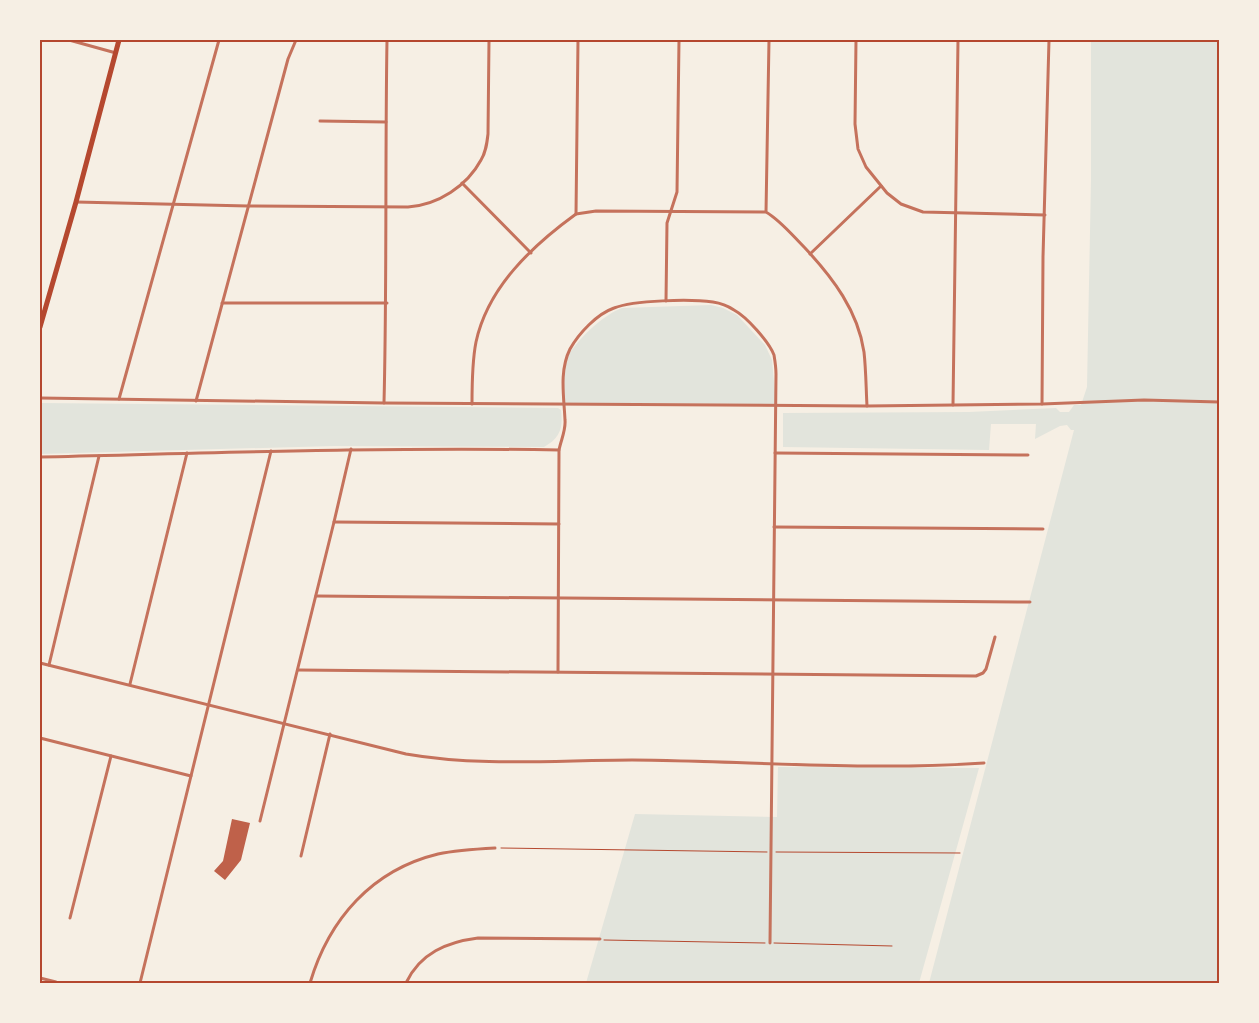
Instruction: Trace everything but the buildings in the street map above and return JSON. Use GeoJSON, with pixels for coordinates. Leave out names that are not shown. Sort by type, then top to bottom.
{"type":"FeatureCollection","features":[{"type":"Feature","properties":{"kind":"main road"},"geometry":{"type":"LineString","coordinates":[[40,327],[120,40]]}},
{"type":"Feature","properties":{"kind":"street"},"geometry":{"type":"LineString","coordinates":[[69,40],[116,53]]}},
{"type":"Feature","properties":{"kind":"street"},"geometry":{"type":"LineString","coordinates":[[119,400],[219,40]]}},
{"type":"Feature","properties":{"kind":"street"},"geometry":{"type":"LineString","coordinates":[[196,401],[288,59],[296,40]]}},
{"type":"Feature","properties":{"kind":"street"},"geometry":{"type":"LineString","coordinates":[[384,403],[387,304],[385,206],[387,40]]}},
{"type":"Feature","properties":{"kind":"street"},"geometry":{"type":"LineString","coordinates":[[76,202],[248,206],[419,206],[430,204],[442,198],[462,183],[482,160],[488,134],[488,40]]}},
{"type":"Feature","properties":{"kind":"street"},"geometry":{"type":"LineString","coordinates":[[576,214],[578,40]]}},
{"type":"Feature","properties":{"kind":"street"},"geometry":{"type":"LineString","coordinates":[[666,301],[667,223],[677,192],[679,40]]}},
{"type":"Feature","properties":{"kind":"street"},"geometry":{"type":"LineString","coordinates":[[766,212],[769,40]]}},
{"type":"Feature","properties":{"kind":"street"},"geometry":{"type":"LineString","coordinates":[[856,40],[856,137],[861,159],[881,186],[894,198],[911,208],[923,212],[1045,215]]}},
{"type":"Feature","properties":{"kind":"street"},"geometry":{"type":"LineString","coordinates":[[953,405],[954,214],[958,40]]}},
{"type":"Feature","properties":{"kind":"street"},"geometry":{"type":"LineString","coordinates":[[1042,404],[1049,40]]}},
{"type":"Feature","properties":{"kind":"street"},"geometry":{"type":"LineString","coordinates":[[320,121],[386,122]]}},
{"type":"Feature","properties":{"kind":"street"},"geometry":{"type":"LineString","coordinates":[[462,183],[531,252]]}},
{"type":"Feature","properties":{"kind":"street"},"geometry":{"type":"LineString","coordinates":[[810,254],[881,186]]}},
{"type":"Feature","properties":{"kind":"street"},"geometry":{"type":"LineString","coordinates":[[472,404],[474,358],[481,324],[494,294],[510,273],[561,225],[576,214],[596,211],[766,212],[780,222],[810,254],[839,290],[856,320],[864,351],[867,406]]}},
{"type":"Feature","properties":{"kind":"street"},"geometry":{"type":"LineString","coordinates":[[558,672],[560,450],[565,427],[563,403],[564,372],[570,350],[576,340],[595,320],[613,308],[621,306],[666,301],[712,302],[735,310],[767,343],[773,354],[776,374],[770,943]]}},
{"type":"Feature","properties":{"kind":"street"},"geometry":{"type":"LineString","coordinates":[[222,303],[387,304]]}},
{"type":"Feature","properties":{"kind":"street"},"geometry":{"type":"LineString","coordinates":[[40,398],[472,404],[776,404],[867,406],[1042,404],[1144,400],[1219,402]]}},
{"type":"Feature","properties":{"kind":"street"},"geometry":{"type":"LineString","coordinates":[[40,457],[350,449],[560,450]]}},
{"type":"Feature","properties":{"kind":"street"},"geometry":{"type":"LineString","coordinates":[[260,820],[334,522],[350,449]]}},
{"type":"Feature","properties":{"kind":"street"},"geometry":{"type":"LineString","coordinates":[[140,983],[271,451]]}},
{"type":"Feature","properties":{"kind":"street"},"geometry":{"type":"LineString","coordinates":[[775,453],[1028,455]]}},
{"type":"Feature","properties":{"kind":"street"},"geometry":{"type":"LineString","coordinates":[[130,684],[187,454]]}},
{"type":"Feature","properties":{"kind":"street"},"geometry":{"type":"LineString","coordinates":[[49,665],[99,456]]}},
{"type":"Feature","properties":{"kind":"street"},"geometry":{"type":"LineString","coordinates":[[334,522],[559,524]]}},
{"type":"Feature","properties":{"kind":"street"},"geometry":{"type":"LineString","coordinates":[[774,527],[1043,529]]}},
{"type":"Feature","properties":{"kind":"street"},"geometry":{"type":"LineString","coordinates":[[316,596],[1030,602]]}},
{"type":"Feature","properties":{"kind":"street"},"geometry":{"type":"LineString","coordinates":[[298,670],[976,676],[986,670],[995,637]]}},
{"type":"Feature","properties":{"kind":"street"},"geometry":{"type":"LineString","coordinates":[[40,663],[406,754],[444,759],[633,760],[772,765],[948,766],[984,763]]}},
{"type":"Feature","properties":{"kind":"street"},"geometry":{"type":"LineString","coordinates":[[301,856],[330,734]]}},
{"type":"Feature","properties":{"kind":"street"},"geometry":{"type":"LineString","coordinates":[[40,738],[191,776]]}},
{"type":"Feature","properties":{"kind":"street"},"geometry":{"type":"LineString","coordinates":[[70,918],[111,756]]}},
{"type":"Feature","properties":{"kind":"street"},"geometry":{"type":"LineString","coordinates":[[310,983],[322,950],[342,916],[382,878],[406,865],[438,854],[495,848]]}},
{"type":"Feature","properties":{"kind":"street"},"geometry":{"type":"LineString","coordinates":[[406,983],[427,955],[461,940],[478,938],[600,940]]}},
{"type":"Feature","properties":{"kind":"street"},"geometry":{"type":"LineString","coordinates":[[40,978],[56,982]]}},
{"type":"Feature","properties":{"kind":"path"},"geometry":{"type":"LineString","coordinates":[[495,848],[960,853]]}},
{"type":"Feature","properties":{"kind":"path"},"geometry":{"type":"LineString","coordinates":[[600,940],[892,946]]}},
{"type":"Feature","properties":{"kind":"shaded area"},"geometry":{"type":"Polygon","coordinates":[[[1091,40],[1219,40],[1219,983],[929,983],[1074,430],[1071,430],[1067,425],[1060,426],[1035,439],[1036,424],[991,424],[989,450],[783,447],[783,413],[969,412],[1056,408],[1060,412],[1069,412],[1074,405],[1081,405],[1087,387],[1091,180],[1091,40]]]}},
{"type":"Feature","properties":{"kind":"shaded area"},"geometry":{"type":"Polygon","coordinates":[[[711,305],[723,308],[737,315],[765,345],[772,360],[776,404],[563,403],[563,376],[566,360],[582,337],[607,316],[622,308],[711,305]]]}},
{"type":"Feature","properties":{"kind":"shaded area"},"geometry":{"type":"Polygon","coordinates":[[[40,403],[558,408],[561,410],[562,422],[560,432],[550,444],[544,447],[334,446],[40,454],[40,403]]]}},
{"type":"Feature","properties":{"kind":"shaded area"},"geometry":{"type":"Polygon","coordinates":[[[778,767],[979,768],[919,983],[586,983],[635,814],[777,817],[778,767]]]}}]}
